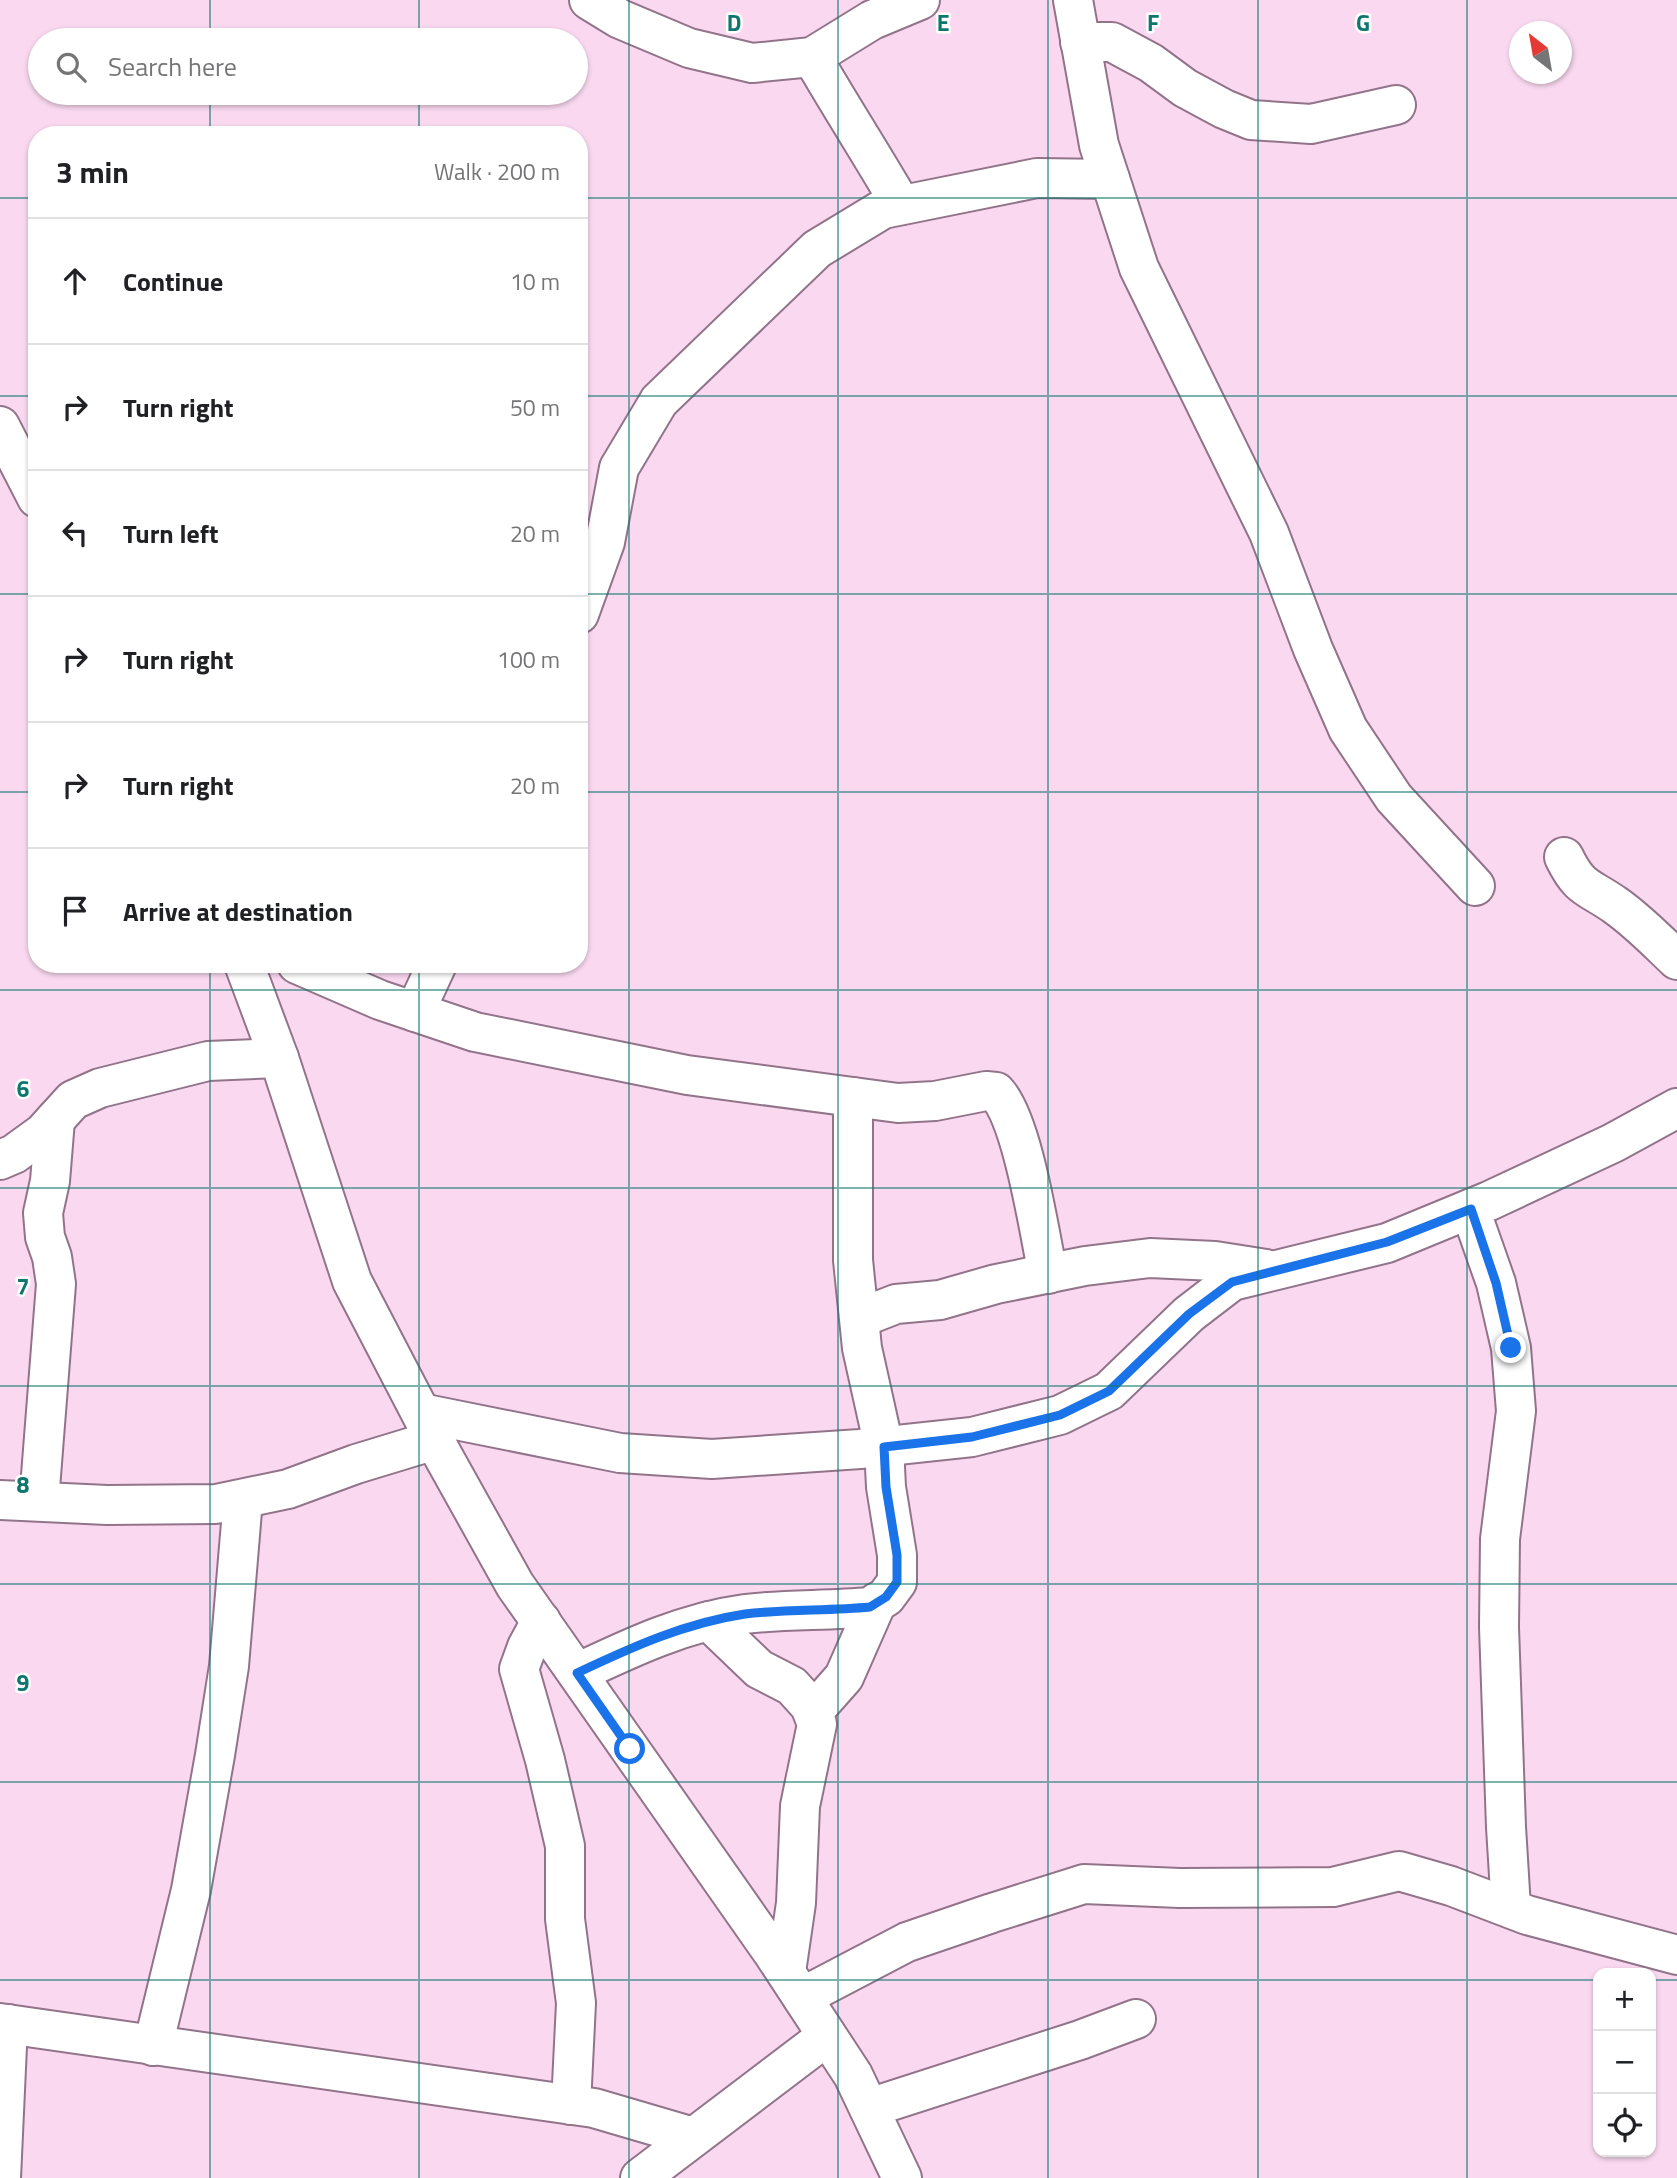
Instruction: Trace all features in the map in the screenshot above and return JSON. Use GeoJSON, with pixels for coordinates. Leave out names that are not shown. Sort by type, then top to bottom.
{"type":"FeatureCollection","features":[{"type":"Feature","properties":{"kind":"street"},"geometry":{"type":"LineString","coordinates":[[590,0],[620,19],[689,48],[752,63],[812,57],[895,4]]}},
{"type":"Feature","properties":{"kind":"street"},"geometry":{"type":"LineString","coordinates":[[1073,0],[1099,145],[1139,268],[1269,533],[1312,649],[1348,729],[1395,798],[1475,886]]}},
{"type":"Feature","properties":{"kind":"street"},"geometry":{"type":"LineString","coordinates":[[1080,42],[1112,43],[1151,63],[1195,93],[1251,120],[1311,124],[1396,105]]}},
{"type":"Feature","properties":{"kind":"street"},"geometry":{"type":"LineString","coordinates":[[812,57],[836,99],[864,139],[901,205]]}},
{"type":"Feature","properties":{"kind":"street"},"geometry":{"type":"LineString","coordinates":[[588,589],[605,542],[619,468],[659,401],[817,249],[883,209],[1037,178],[1110,179]]}},
{"type":"Feature","properties":{"kind":"street"},"geometry":{"type":"LineString","coordinates":[[0,426],[28,480]]}},
{"type":"Feature","properties":{"kind":"street"},"geometry":{"type":"LineString","coordinates":[[1563,857],[1574,877],[1587,889],[1615,904],[1677,960]]}},
{"type":"Feature","properties":{"kind":"street"},"geometry":{"type":"LineString","coordinates":[[247,973],[279,1058],[352,1282],[428,1427],[515,1585],[794,1985],[853,2075],[902,2178]]}},
{"type":"Feature","properties":{"kind":"street"},"geometry":{"type":"LineString","coordinates":[[318,973],[380,1000],[475,1032],[687,1075],[898,1103],[935,1101],[986,1091],[996,1092],[1007,1107],[1025,1163],[1048,1274]]}},
{"type":"Feature","properties":{"kind":"street"},"geometry":{"type":"LineString","coordinates":[[415,1012],[433,973]]}},
{"type":"Feature","properties":{"kind":"street"},"geometry":{"type":"LineString","coordinates":[[0,1160],[14,1154],[43,1133],[73,1100],[100,1088],[208,1060],[279,1058]]}},
{"type":"Feature","properties":{"kind":"street"},"geometry":{"type":"LineString","coordinates":[[577,1673],[634,1646],[693,1624],[747,1614],[870,1607],[886,1597],[897,1582],[897,1555],[886,1487],[884,1447],[862,1348],[853,1261],[853,1097]]}},
{"type":"Feature","properties":{"kind":"street"},"geometry":{"type":"LineString","coordinates":[[0,1500],[107,1505],[216,1504],[288,1489],[356,1464],[428,1427],[620,1454],[712,1458],[884,1447],[972,1437],[1060,1415],[1109,1391],[1189,1314],[1232,1282],[1387,1242],[1471,1209],[1613,1143],[1677,1108]]}},
{"type":"Feature","properties":{"kind":"street"},"geometry":{"type":"LineString","coordinates":[[39,1502],[56,1284],[52,1257],[45,1237],[43,1213],[50,1181],[55,1120]]}},
{"type":"Feature","properties":{"kind":"street"},"geometry":{"type":"LineString","coordinates":[[1471,1209],[1496,1283],[1511,1348],[1516,1411],[1500,1539],[1499,1627],[1511,1909]]}},
{"type":"Feature","properties":{"kind":"street"},"geometry":{"type":"LineString","coordinates":[[860,1318],[896,1304],[940,1300],[996,1284],[1085,1266],[1150,1258],[1215,1261],[1277,1270]]}},
{"type":"Feature","properties":{"kind":"street"},"geometry":{"type":"LineString","coordinates":[[153,2046],[191,1891],[215,1755],[229,1665],[243,1499]]}},
{"type":"Feature","properties":{"kind":"street"},"geometry":{"type":"LineString","coordinates":[[813,1712],[844,1676],[877,1602]]}},
{"type":"Feature","properties":{"kind":"street"},"geometry":{"type":"LineString","coordinates":[[541,1621],[519,1669],[545,1760],[565,1846],[565,1919],[576,2003],[571,2105]]}},
{"type":"Feature","properties":{"kind":"street"},"geometry":{"type":"LineString","coordinates":[[709,1621],[759,1668],[792,1686],[810,1706],[817,1724],[800,1806],[794,1985]]}},
{"type":"Feature","properties":{"kind":"street"},"geometry":{"type":"LineString","coordinates":[[794,1985],[907,1942],[1084,1884],[1180,1888],[1333,1887],[1399,1871],[1451,1886],[1511,1909],[1677,1955]]}},
{"type":"Feature","properties":{"kind":"street"},"geometry":{"type":"LineString","coordinates":[[869,2108],[1080,2040],[1136,2019]]}},
{"type":"Feature","properties":{"kind":"street"},"geometry":{"type":"LineString","coordinates":[[1,2178],[4,2024],[594,2108],[693,2137]]}},
{"type":"Feature","properties":{"kind":"street"},"geometry":{"type":"LineString","coordinates":[[640,2178],[827,2036]]}},
{"type":"Feature","properties":{"kind":"route"},"geometry":{"type":"LineString","coordinates":[[630,1749],[577,1673],[634,1646],[693,1624],[747,1614],[870,1607],[886,1597],[897,1582],[897,1555],[886,1487],[884,1447],[972,1437],[1060,1415],[1109,1391],[1189,1314],[1232,1282],[1387,1242],[1471,1209],[1496,1283],[1511,1348]]}}]}
